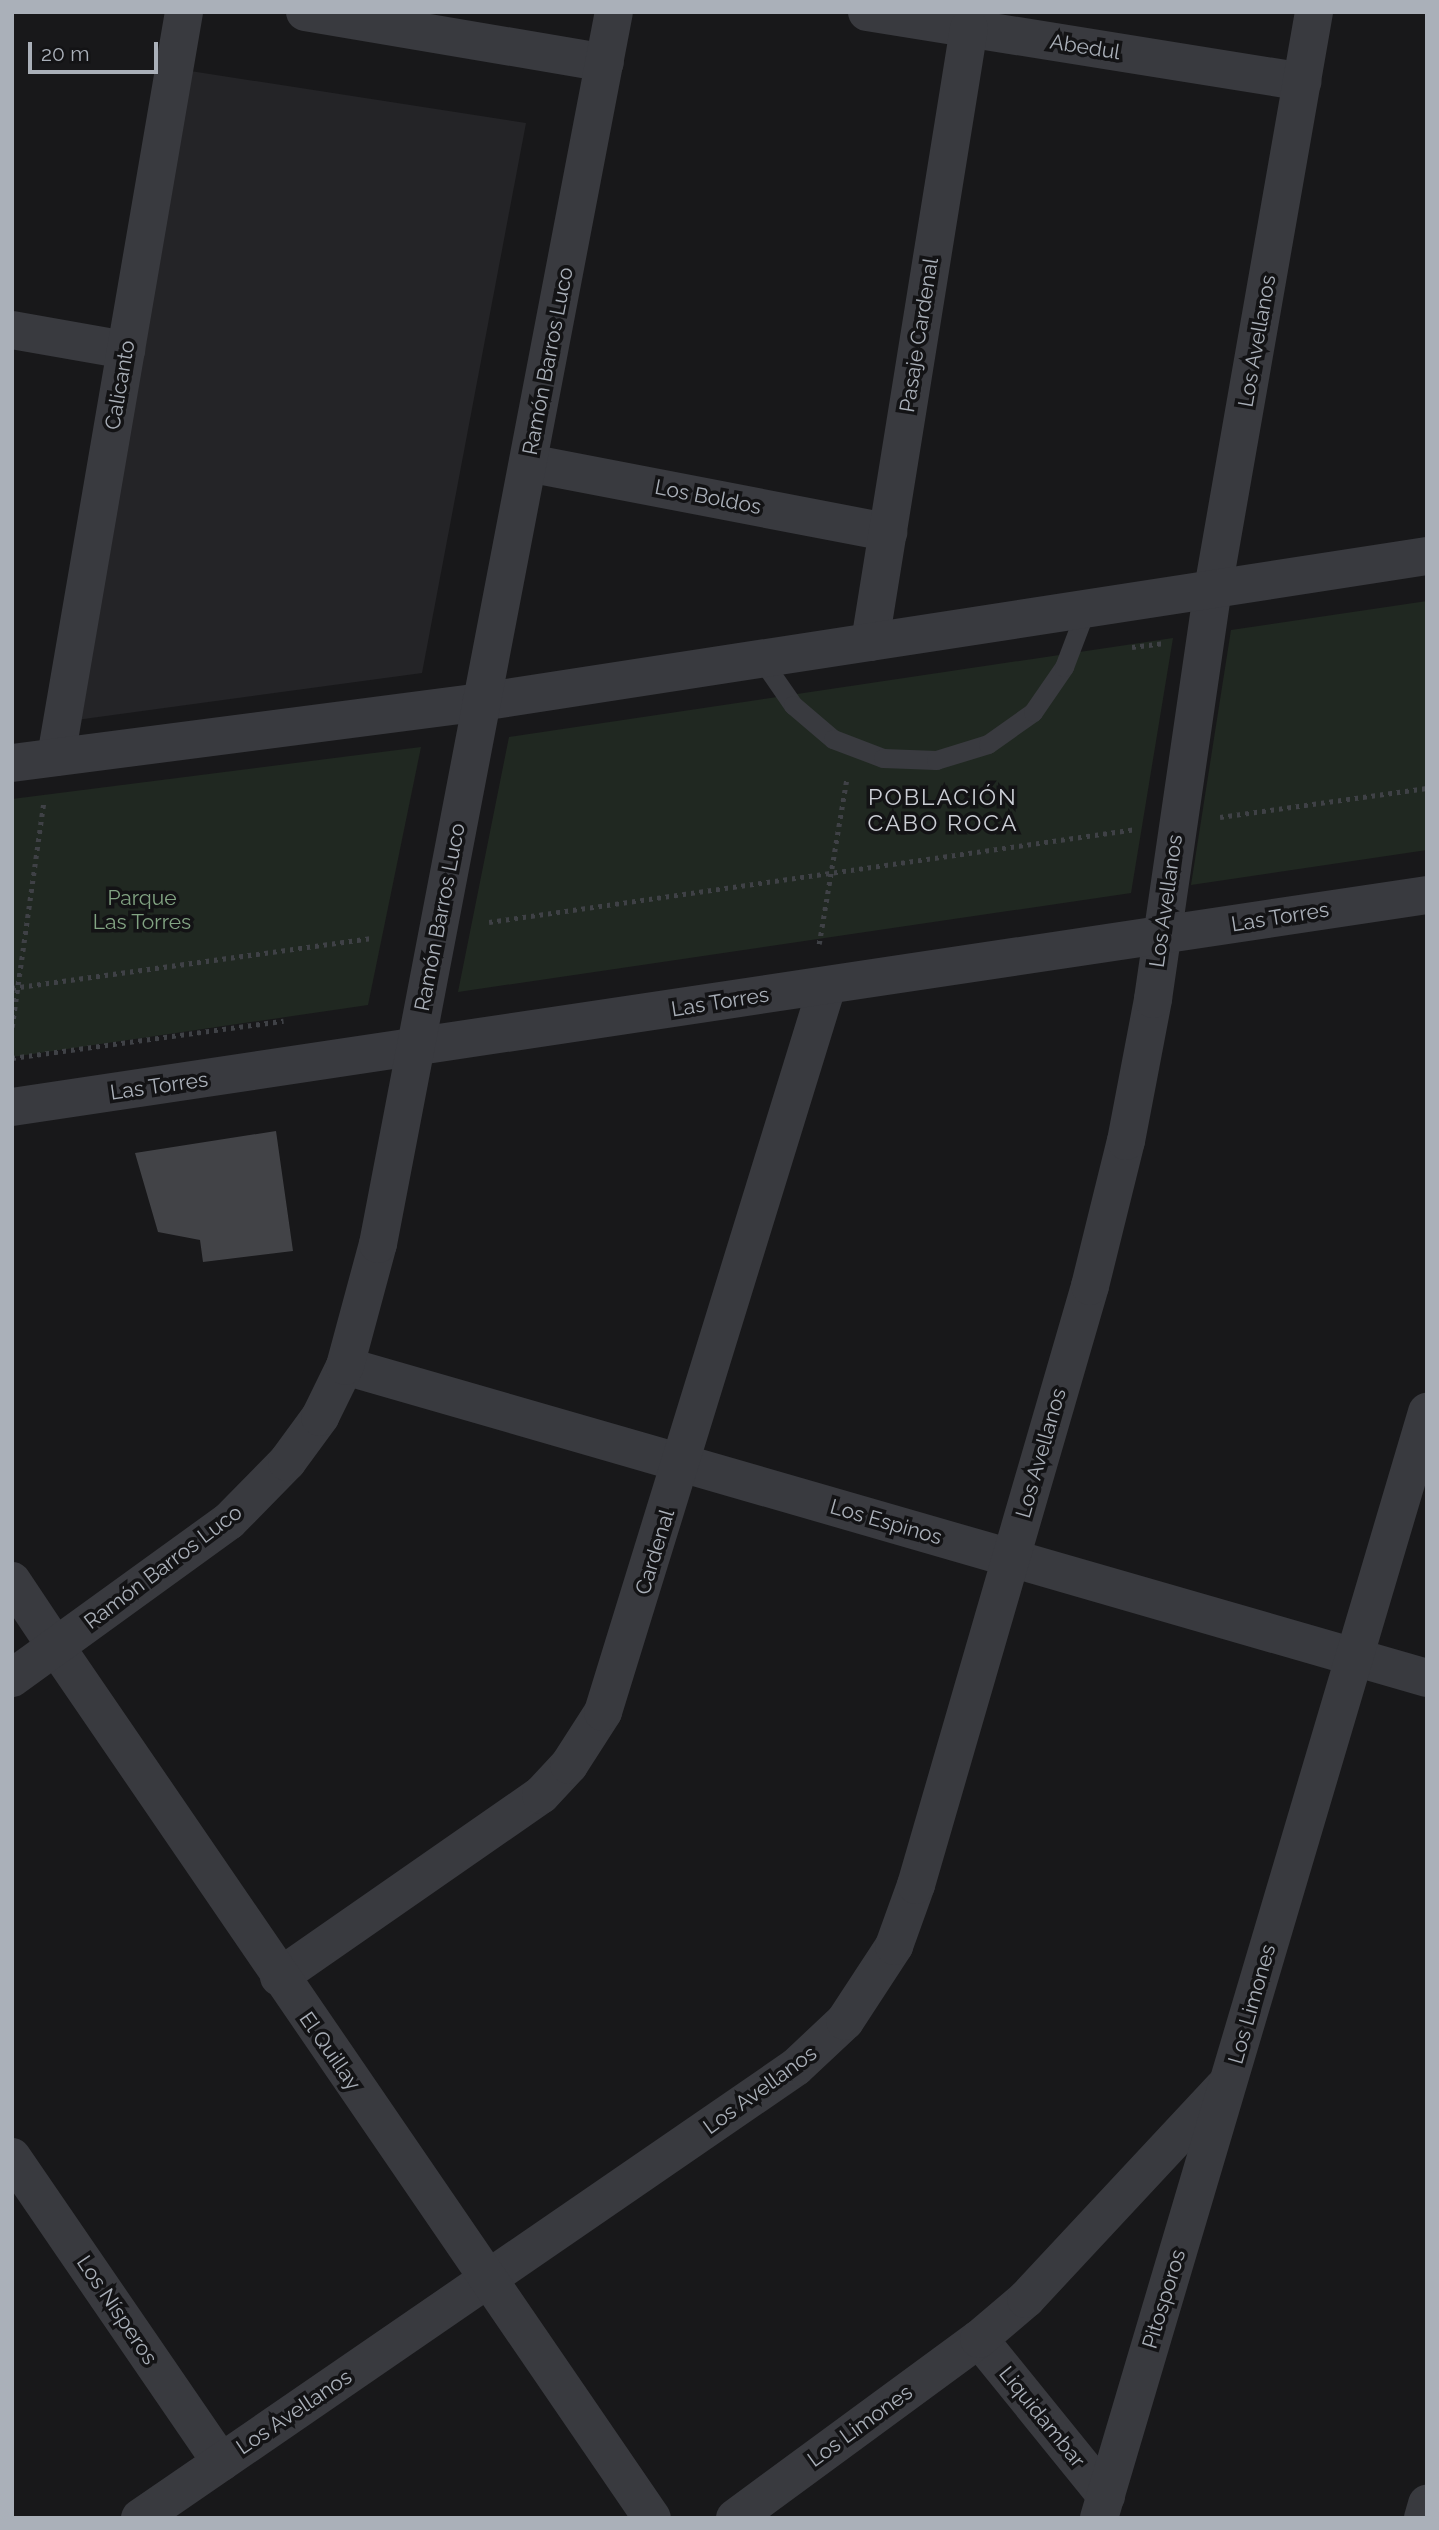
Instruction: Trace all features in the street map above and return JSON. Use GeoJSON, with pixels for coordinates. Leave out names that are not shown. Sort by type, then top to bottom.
{"type":"FeatureCollection","features":[{"type":"Feature","properties":{"kind":"street","name":"Calicanto"},"geometry":{"type":"LineString","coordinates":[[56,757],[184,12]]}},
{"type":"Feature","properties":{"kind":"street"},"geometry":{"type":"LineString","coordinates":[[305,12],[605,63]]}},
{"type":"Feature","properties":{"kind":"street","name":"Ramón Barros Luco"},"geometry":{"type":"LineString","coordinates":[[12,1678],[197,1547],[259,1492],[320,1417],[345,1366],[378,1244],[614,12]]}},
{"type":"Feature","properties":{"kind":"street","name":"Abedul"},"geometry":{"type":"LineString","coordinates":[[867,12],[1302,82]]}},
{"type":"Feature","properties":{"kind":"street","name":"Los Avellanos"},"geometry":{"type":"LineString","coordinates":[[140,2518],[796,2067],[824,2044],[865,1996],[905,1920],[1011,1558],[1112,1198],[1138,1083],[1213,589],[1314,12]]}},
{"type":"Feature","properties":{"kind":"street","name":"Pasaje Cardenal"},"geometry":{"type":"LineString","coordinates":[[870,642],[969,28]]}},
{"type":"Feature","properties":{"kind":"street"},"geometry":{"type":"LineString","coordinates":[[12,330],[126,350]]}},
{"type":"Feature","properties":{"kind":"street","name":"Los Boldos"},"geometry":{"type":"LineString","coordinates":[[528,463],[888,532]]}},
{"type":"Feature","properties":{"kind":"street"},"geometry":{"type":"LineString","coordinates":[[12,763],[481,702],[1427,556]]}},
{"type":"Feature","properties":{"kind":"street","name":"Las Torres"},"geometry":{"type":"LineString","coordinates":[[12,1107],[414,1049],[1427,895]]}},
{"type":"Feature","properties":{"kind":"street","name":"Cardenal"},"geometry":{"type":"LineString","coordinates":[[279,1977],[510,1819],[569,1765],[603,1712],[616,1679],[827,986]]}},
{"type":"Feature","properties":{"kind":"street","name":"Los Espinos"},"geometry":{"type":"LineString","coordinates":[[345,1366],[1427,1678]]}},
{"type":"Feature","properties":{"kind":"street","name":"Los Limones"},"geometry":{"type":"LineString","coordinates":[[735,2518],[979,2339],[1059,2267],[1230,2081],[1427,1412]]}},
{"type":"Feature","properties":{"kind":"street","name":"El Quillay"},"geometry":{"type":"LineString","coordinates":[[12,1581],[279,1977],[652,2518]]}},
{"type":"Feature","properties":{"kind":"street","name":"Pitosporos"},"geometry":{"type":"LineString","coordinates":[[1102,2507],[1230,2081]]}},
{"type":"Feature","properties":{"kind":"street","name":"Los Nísperos"},"geometry":{"type":"LineString","coordinates":[[12,2157],[221,2462]]}},
{"type":"Feature","properties":{"kind":"street","name":"Liquidambar"},"geometry":{"type":"LineString","coordinates":[[979,2339],[1102,2507]]}},
{"type":"Feature","properties":{"kind":"street"},"geometry":{"type":"LineString","coordinates":[[1423,2518],[1427,2504]]}},
{"type":"Feature","properties":{"kind":"lane"},"geometry":{"type":"LineString","coordinates":[[761,659],[811,724],[852,748],[883,758],[936,760],[988,744],[1033,712],[1050,691],[1086,609]]}},
{"type":"Feature","properties":{"kind":"path"},"geometry":{"type":"LineString","coordinates":[[819,944],[852,748]]}},
{"type":"Feature","properties":{"kind":"path"},"geometry":{"type":"LineString","coordinates":[[1212,818],[1427,788]]}},
{"type":"Feature","properties":{"kind":"path"},"geometry":{"type":"LineString","coordinates":[[12,1027],[15,988],[44,799]]}},
{"type":"Feature","properties":{"kind":"path"},"geometry":{"type":"LineString","coordinates":[[489,922],[1136,829]]}},
{"type":"Feature","properties":{"kind":"path"},"geometry":{"type":"LineString","coordinates":[[15,988],[374,938]]}},
{"type":"Feature","properties":{"kind":"path"},"geometry":{"type":"LineString","coordinates":[[12,1058],[293,1019]]}},
{"type":"Feature","properties":{"kind":"shaded area"},"geometry":{"type":"Polygon","coordinates":[[[184,70],[526,123],[422,673],[69,721],[184,70]]]}},
{"type":"Feature","properties":{"kind":"green space"},"geometry":{"type":"Polygon","coordinates":[[[1427,601],[1427,850],[1191,885],[1231,630],[1427,601]]]}},
{"type":"Feature","properties":{"kind":"green space"},"geometry":{"type":"Polygon","coordinates":[[[1173,638],[1131,893],[458,992],[509,737],[1173,638]]]}},
{"type":"Feature","properties":{"kind":"green space","name":"Parque Las Torres"},"geometry":{"type":"Polygon","coordinates":[[[421,747],[368,1005],[12,1057],[12,799],[421,747]]]}},
{"type":"Feature","properties":{"kind":"building"},"geometry":{"type":"Polygon","coordinates":[[[276,1131],[293,1251],[203,1262],[200,1240],[158,1232],[135,1153],[276,1131]]]}},
{"type":"Feature","properties":{"kind":"district","name":"POBLACIÓN CABO ROCA"},"geometry":{"type":"Point","coordinates":[943,810]}}]}
